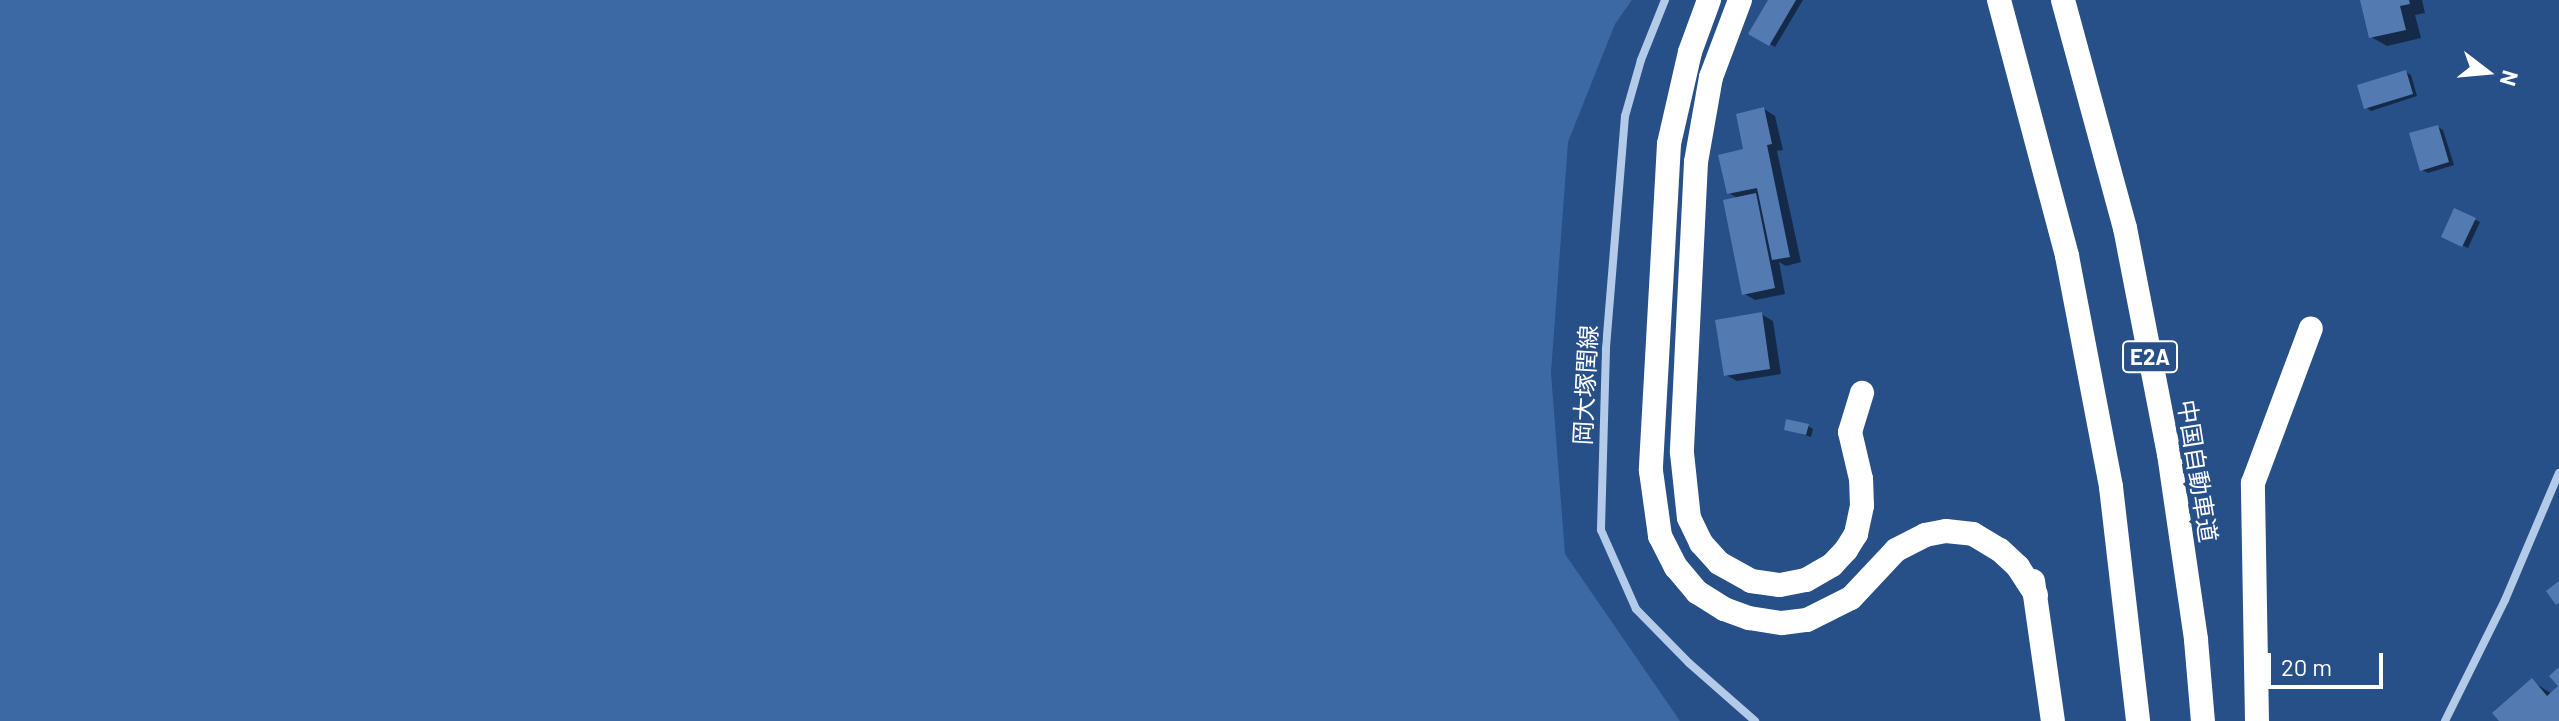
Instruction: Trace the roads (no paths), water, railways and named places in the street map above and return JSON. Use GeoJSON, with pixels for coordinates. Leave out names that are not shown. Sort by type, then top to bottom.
{"type":"FeatureCollection","features":[{"type":"Feature","properties":{"kind":"highway"},"geometry":{"type":"LineString","coordinates":[[1709,0],[1690,52],[1669,144],[1651,471],[1653,505],[1660,536],[1676,567],[1697,592],[1724,609],[1749,618],[1782,623],[1807,620],[1851,598],[1896,550],[1925,535],[1946,531],[1973,534],[2000,550],[2018,567],[2036,595]]}},
{"type":"Feature","properties":{"kind":"highway"},"geometry":{"type":"LineString","coordinates":[[1740,0],[1711,77],[1696,162],[1682,453],[1689,518],[1701,543],[1719,563],[1751,581],[1780,585],[1806,580],[1832,565],[1846,550],[1856,534],[1862,506],[1861,479],[1850,432],[1862,393]]}},
{"type":"Feature","properties":{"kind":"highway","name":"E2A"},"geometry":{"type":"LineString","coordinates":[[1999,0],[2067,256],[2091,379],[2111,487],[2138,721]]}},
{"type":"Feature","properties":{"kind":"highway","name":"中国自動車道"},"geometry":{"type":"LineString","coordinates":[[2063,0],[2125,228],[2164,424],[2196,640],[2203,721]]}},
{"type":"Feature","properties":{"kind":"highway"},"geometry":{"type":"LineString","coordinates":[[2257,721],[2253,483],[2311,328]]}},
{"type":"Feature","properties":{"kind":"highway"},"geometry":{"type":"LineString","coordinates":[[2031,564],[2053,721]]}},
{"type":"Feature","properties":{"kind":"street","name":"岡大塚閏線"},"geometry":{"type":"LineString","coordinates":[[1665,0],[1641,60],[1625,116],[1606,349],[1601,530],[1636,609],[1678,653],[1755,721]]}},
{"type":"Feature","properties":{"kind":"street"},"geometry":{"type":"LineString","coordinates":[[2445,721],[2555,498],[2559,473]]}}]}
